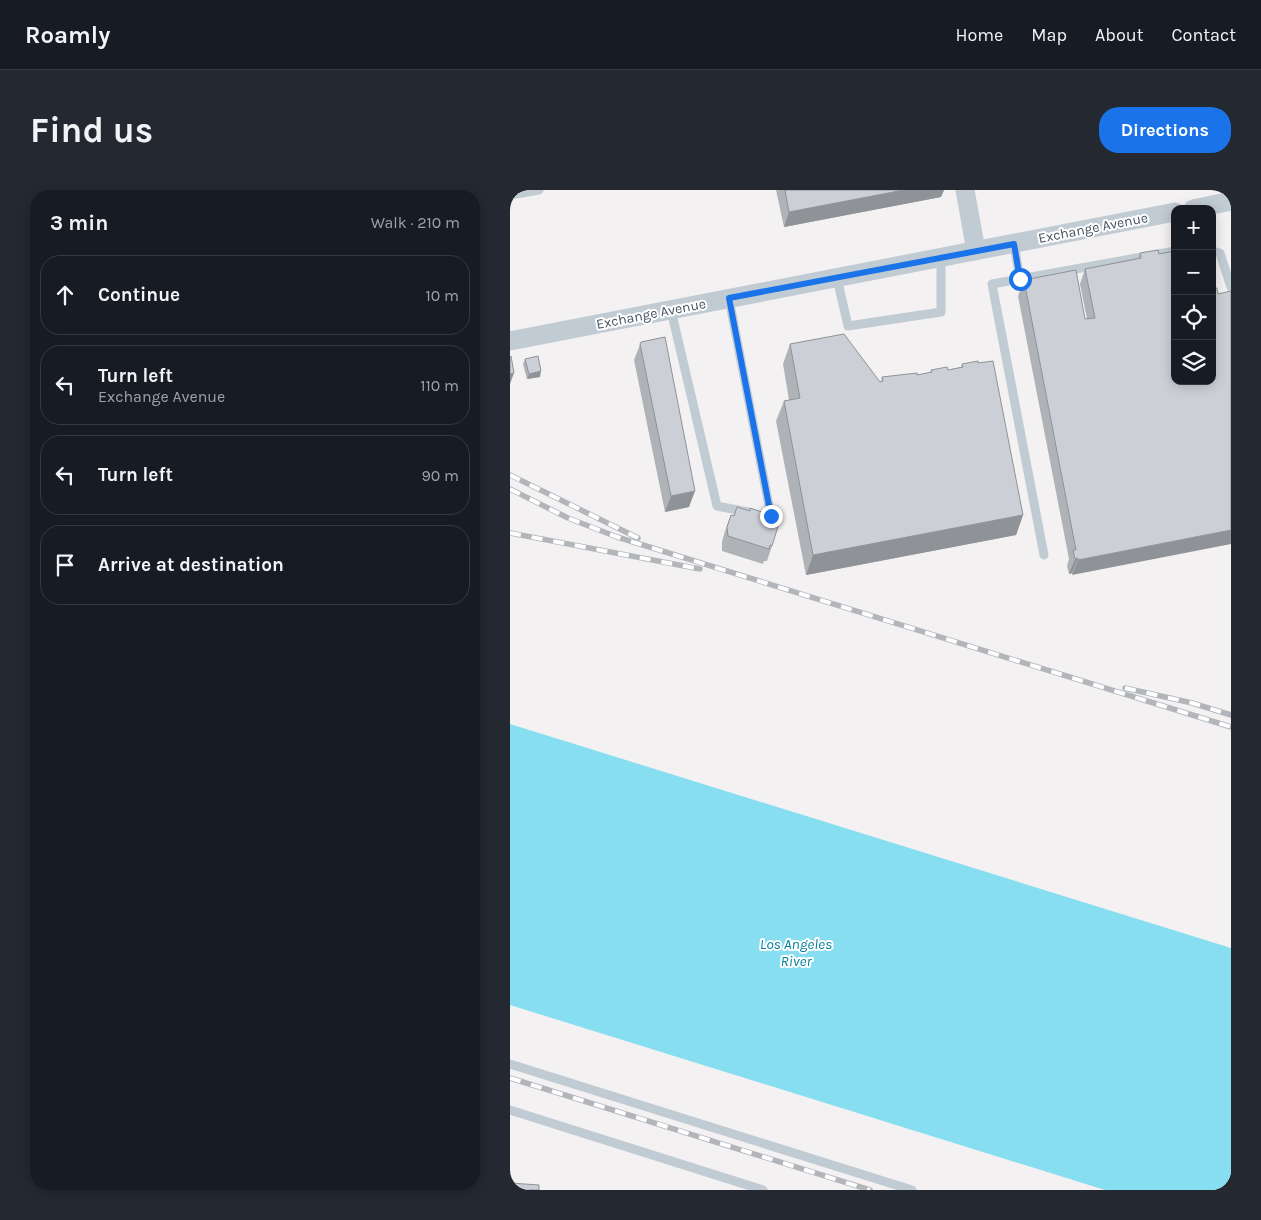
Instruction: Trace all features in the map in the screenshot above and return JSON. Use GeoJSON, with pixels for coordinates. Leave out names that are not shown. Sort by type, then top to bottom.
{"type":"FeatureCollection","features":[{"type":"Feature","properties":{"kind":"street"},"geometry":{"type":"LineString","coordinates":[[964,190],[976,251]]}},
{"type":"Feature","properties":{"kind":"street"},"geometry":{"type":"LineString","coordinates":[[1212,205],[1231,201]]}},
{"type":"Feature","properties":{"kind":"street","name":"Exchange Avenue"},"geometry":{"type":"LineString","coordinates":[[510,341],[1171,213]]}},
{"type":"Feature","properties":{"kind":"lane"},"geometry":{"type":"LineString","coordinates":[[510,195],[540,190]]}},
{"type":"Feature","properties":{"kind":"lane"},"geometry":{"type":"LineString","coordinates":[[1014,244],[1020,279]]}},
{"type":"Feature","properties":{"kind":"lane"},"geometry":{"type":"LineString","coordinates":[[1216,252],[1220,253],[1231,287]]}},
{"type":"Feature","properties":{"kind":"lane"},"geometry":{"type":"LineString","coordinates":[[1044,555],[992,284],[1171,253]]}},
{"type":"Feature","properties":{"kind":"lane"},"geometry":{"type":"LineString","coordinates":[[836,278],[848,326],[940,312],[941,258]]}},
{"type":"Feature","properties":{"kind":"lane"},"geometry":{"type":"LineString","coordinates":[[671,310],[717,506],[771,516],[729,298]]}},
{"type":"Feature","properties":{"kind":"lane"},"geometry":{"type":"LineString","coordinates":[[510,1064],[912,1190]]}},
{"type":"Feature","properties":{"kind":"lane"},"geometry":{"type":"LineString","coordinates":[[510,1110],[763,1190]]}},
{"type":"Feature","properties":{"kind":"water","name":"Los Angeles River"},"geometry":{"type":"Polygon","coordinates":[[[510,724],[1231,948],[1231,1190],[1105,1190],[510,1005],[510,724]]]}},
{"type":"Feature","properties":{"kind":"building"},"geometry":{"type":"Polygon","coordinates":[[[785,190],[904,190],[789,212],[785,190]]]}},
{"type":"Feature","properties":{"kind":"building"},"geometry":{"type":"Polygon","coordinates":[[[1158,250],[1159,254],[1171,252],[1171,385],[1216,385],[1216,288],[1218,294],[1231,291],[1231,530],[1078,560],[1078,558],[1075,559],[1073,550],[1076,550],[1024,280],[1076,270],[1085,319],[1095,318],[1085,269],[1141,258],[1140,253],[1158,250]]]}},
{"type":"Feature","properties":{"kind":"building"},"geometry":{"type":"Polygon","coordinates":[[[844,334],[880,382],[883,381],[882,377],[917,373],[917,375],[947,367],[948,370],[963,367],[962,364],[978,361],[978,363],[993,361],[1023,515],[813,555],[784,401],[800,398],[790,344],[844,334]]]}},
{"type":"Feature","properties":{"kind":"building"},"geometry":{"type":"Polygon","coordinates":[[[665,337],[695,491],[671,496],[640,344],[641,342],[665,337]]]}},
{"type":"Feature","properties":{"kind":"building"},"geometry":{"type":"Polygon","coordinates":[[[538,356],[541,371],[529,374],[525,359],[538,356]]]}},
{"type":"Feature","properties":{"kind":"building"},"geometry":{"type":"Polygon","coordinates":[[[510,357],[514,373],[510,374],[510,357]]]}},
{"type":"Feature","properties":{"kind":"building"},"geometry":{"type":"Polygon","coordinates":[[[737,507],[750,511],[750,508],[777,517],[776,523],[779,523],[772,546],[770,545],[769,549],[728,536],[727,527],[731,515],[734,516],[737,507]]]}},
{"type":"Feature","properties":{"kind":"building"},"geometry":{"type":"Polygon","coordinates":[[[510,1183],[539,1185],[539,1190],[510,1190],[510,1183]]]}},
{"type":"Feature","properties":{"kind":"railway"},"geometry":{"type":"LineString","coordinates":[[510,475],[638,538]]}},
{"type":"Feature","properties":{"kind":"railway"},"geometry":{"type":"LineString","coordinates":[[510,489],[568,518],[617,537],[1231,727]]}},
{"type":"Feature","properties":{"kind":"railway"},"geometry":{"type":"LineString","coordinates":[[510,533],[700,569]]}},
{"type":"Feature","properties":{"kind":"railway"},"geometry":{"type":"LineString","coordinates":[[1125,688],[1192,703],[1231,715]]}},
{"type":"Feature","properties":{"kind":"railway"},"geometry":{"type":"LineString","coordinates":[[510,1078],[870,1190]]}},
{"type":"Feature","properties":{"kind":"route"},"geometry":{"type":"LineString","coordinates":[[771,516],[729,298],[1014,244],[1020,279]]}}]}
